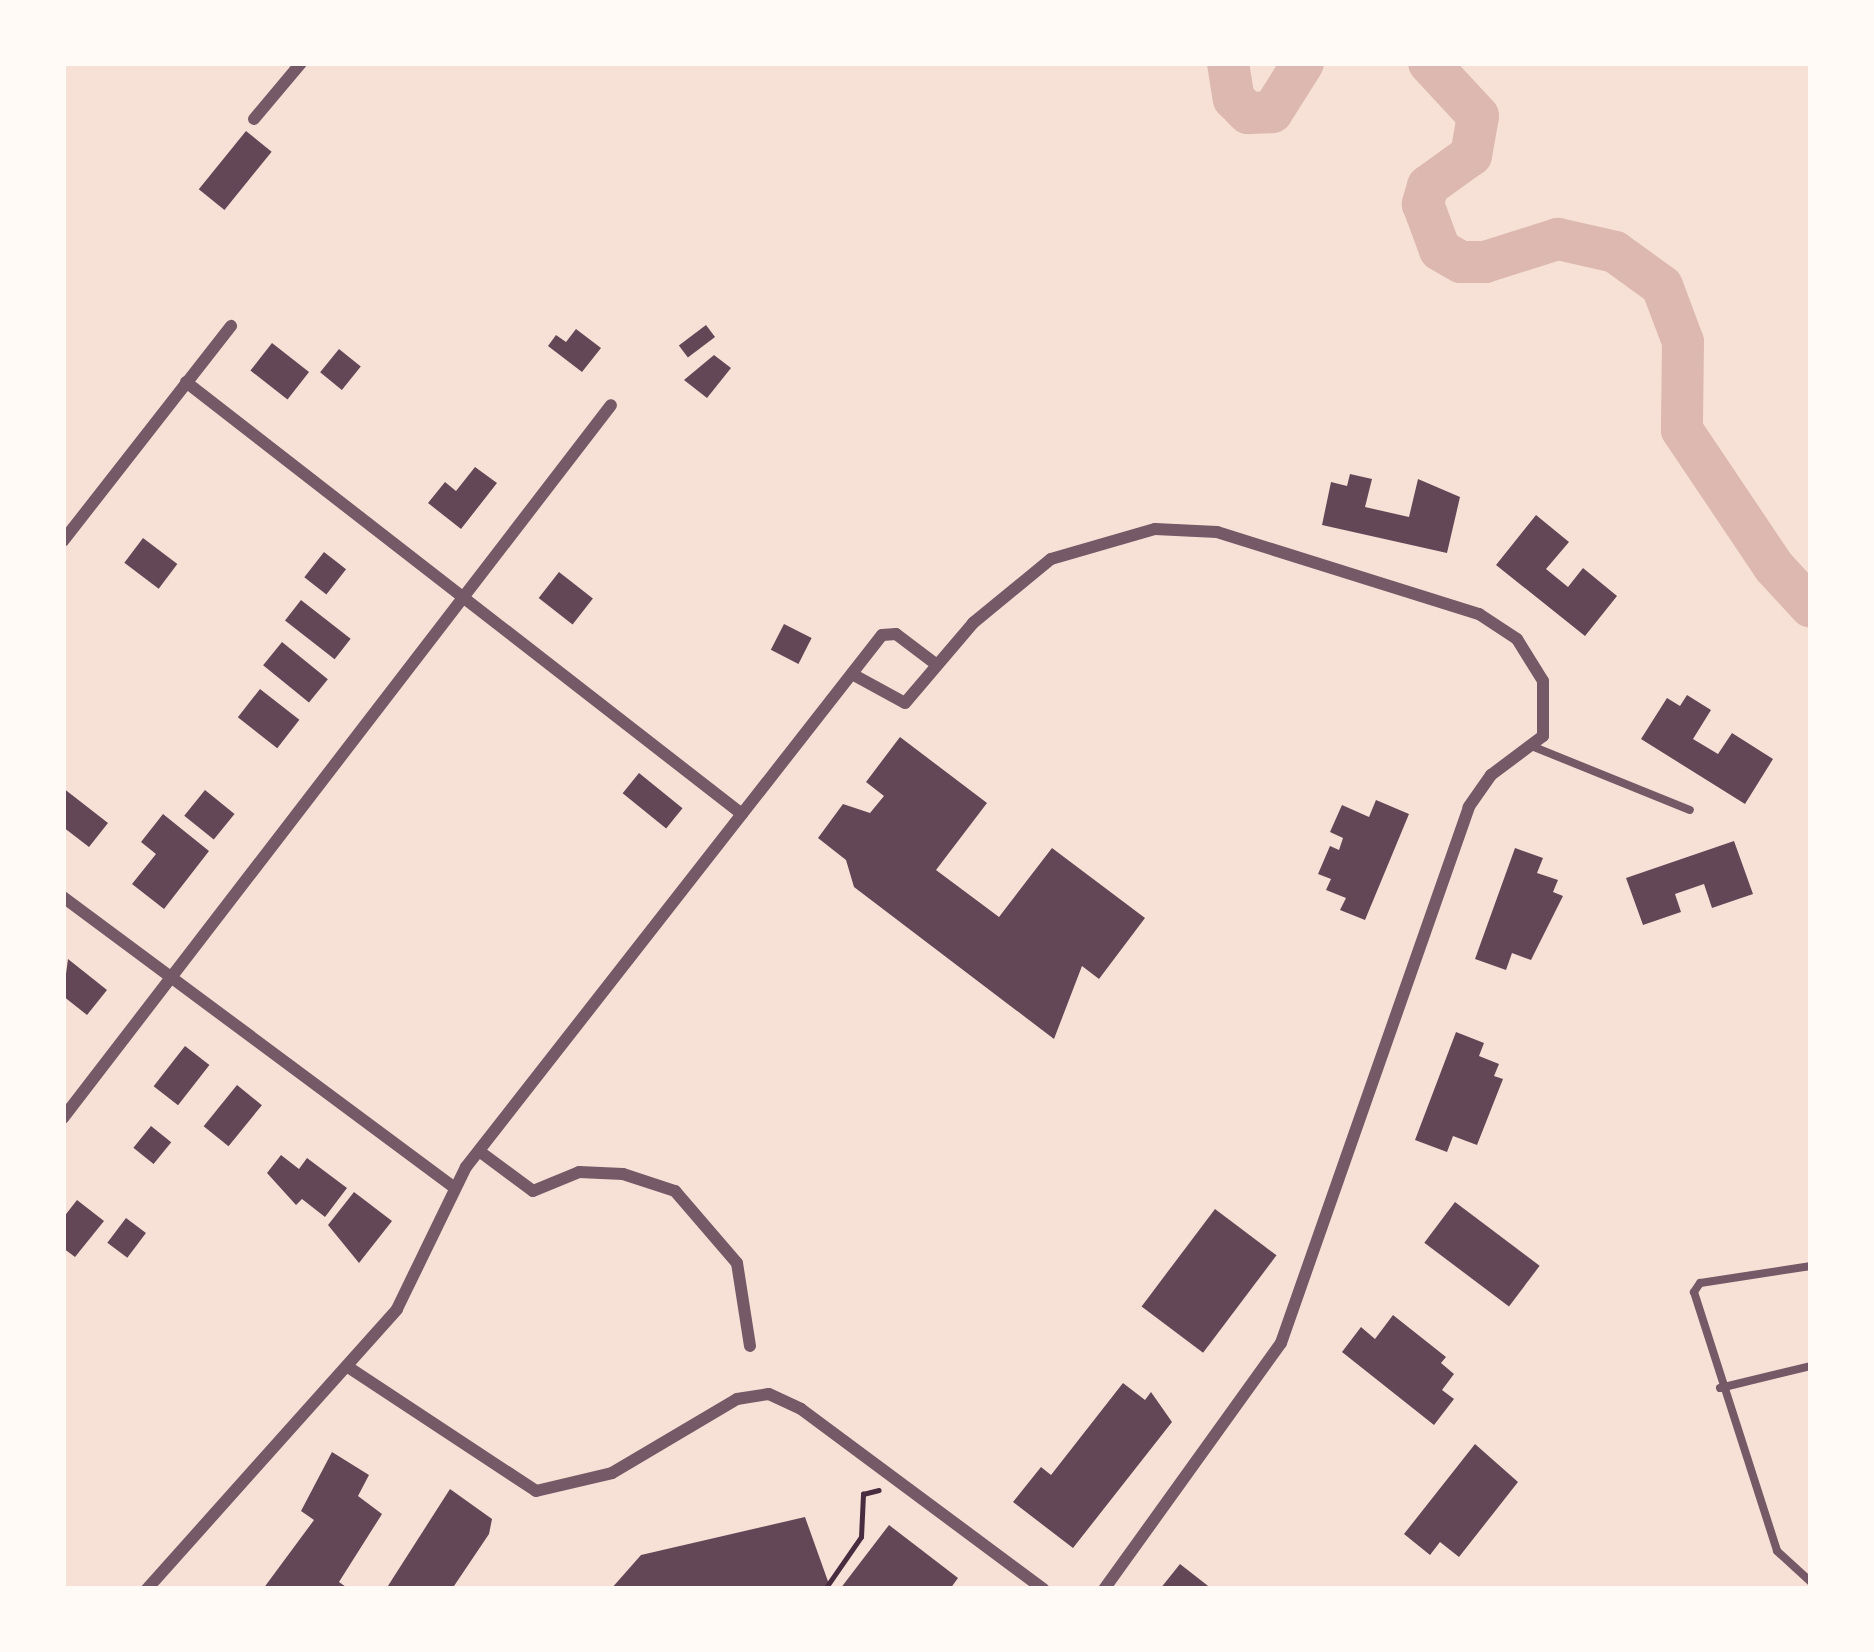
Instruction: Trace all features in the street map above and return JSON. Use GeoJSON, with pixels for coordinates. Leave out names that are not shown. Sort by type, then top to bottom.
{"type":"FeatureCollection","features":[{"type":"Feature","properties":{"kind":"street"},"geometry":{"type":"LineString","coordinates":[[254,119],[301,63]]}},
{"type":"Feature","properties":{"kind":"street"},"geometry":{"type":"LineString","coordinates":[[63,541],[231,326]]}},
{"type":"Feature","properties":{"kind":"street"},"geometry":{"type":"LineString","coordinates":[[186,382],[742,814]]}},
{"type":"Feature","properties":{"kind":"street"},"geometry":{"type":"LineString","coordinates":[[63,1118],[611,405]]}},
{"type":"Feature","properties":{"kind":"street"},"geometry":{"type":"LineString","coordinates":[[852,674],[899,704],[973,623],[1051,559],[1155,529],[1217,532],[1500,625],[1543,681],[1544,730],[1534,747],[1490,775],[1469,807],[1306,1288],[1274,1356],[1104,1589]]}},
{"type":"Feature","properties":{"kind":"street"},"geometry":{"type":"LineString","coordinates":[[147,1589],[388,1320],[418,1274],[453,1187],[852,674],[889,631],[937,665]]}},
{"type":"Feature","properties":{"kind":"street"},"geometry":{"type":"LineString","coordinates":[[63,898],[453,1187]]}},
{"type":"Feature","properties":{"kind":"street"},"geometry":{"type":"LineString","coordinates":[[479,1151],[533,1191],[579,1172],[623,1174],[675,1191],[737,1263],[750,1346]]}},
{"type":"Feature","properties":{"kind":"street"},"geometry":{"type":"LineString","coordinates":[[348,1367],[536,1491],[612,1473],[737,1399],[769,1394],[810,1415],[1043,1589]]}},
{"type":"Feature","properties":{"kind":"lane"},"geometry":{"type":"LineString","coordinates":[[1534,747],[1690,810]]}},
{"type":"Feature","properties":{"kind":"lane"},"geometry":{"type":"LineString","coordinates":[[1811,1266],[1700,1283],[1694,1301],[1777,1551],[1811,1582]]}},
{"type":"Feature","properties":{"kind":"lane"},"geometry":{"type":"LineString","coordinates":[[1720,1388],[1811,1366]]}},
{"type":"Feature","properties":{"kind":"path"},"geometry":{"type":"LineString","coordinates":[[825,1589],[864,1530],[863,1494],[882,1491]]}},
{"type":"Feature","properties":{"kind":"building"},"geometry":{"type":"Polygon","coordinates":[[[246,131],[272,152],[224,210],[199,189],[246,131]]]}},
{"type":"Feature","properties":{"kind":"building"},"geometry":{"type":"Polygon","coordinates":[[[706,325],[715,337],[688,357],[679,345],[706,325]]]}},
{"type":"Feature","properties":{"kind":"building"},"geometry":{"type":"Polygon","coordinates":[[[576,329],[601,348],[582,372],[548,346],[556,335],[566,342],[576,329]]]}},
{"type":"Feature","properties":{"kind":"building"},"geometry":{"type":"Polygon","coordinates":[[[272,343],[309,372],[287,400],[250,371],[272,343]]]}},
{"type":"Feature","properties":{"kind":"building"},"geometry":{"type":"Polygon","coordinates":[[[339,349],[361,367],[342,390],[320,372],[339,349]]]}},
{"type":"Feature","properties":{"kind":"building"},"geometry":{"type":"Polygon","coordinates":[[[714,355],[731,368],[707,398],[684,380],[714,355]]]}},
{"type":"Feature","properties":{"kind":"building"},"geometry":{"type":"Polygon","coordinates":[[[475,467],[497,483],[461,529],[428,503],[445,482],[456,491],[475,467]]]}},
{"type":"Feature","properties":{"kind":"building"},"geometry":{"type":"Polygon","coordinates":[[[1350,474],[1372,479],[1365,507],[1409,517],[1418,479],[1460,497],[1447,553],[1322,525],[1331,482],[1347,486],[1350,474]]]}},
{"type":"Feature","properties":{"kind":"building"},"geometry":{"type":"Polygon","coordinates":[[[1536,515],[1569,542],[1546,569],[1568,587],[1583,568],[1617,596],[1585,636],[1496,565],[1536,515]]]}},
{"type":"Feature","properties":{"kind":"building"},"geometry":{"type":"Polygon","coordinates":[[[143,538],[177,564],[159,589],[124,563],[143,538]]]}},
{"type":"Feature","properties":{"kind":"building"},"geometry":{"type":"Polygon","coordinates":[[[324,552],[346,569],[326,594],[304,577],[324,552]]]}},
{"type":"Feature","properties":{"kind":"building"},"geometry":{"type":"Polygon","coordinates":[[[559,572],[593,598],[573,624],[539,598],[559,572]]]}},
{"type":"Feature","properties":{"kind":"building"},"geometry":{"type":"Polygon","coordinates":[[[301,600],[351,639],[335,659],[285,620],[301,600]]]}},
{"type":"Feature","properties":{"kind":"building"},"geometry":{"type":"Polygon","coordinates":[[[784,624],[812,638],[798,664],[771,650],[784,624]]]}},
{"type":"Feature","properties":{"kind":"building"},"geometry":{"type":"Polygon","coordinates":[[[282,642],[328,679],[309,702],[263,665],[282,642]]]}},
{"type":"Feature","properties":{"kind":"building"},"geometry":{"type":"Polygon","coordinates":[[[260,689],[299,720],[277,748],[238,717],[260,689]]]}},
{"type":"Feature","properties":{"kind":"building"},"geometry":{"type":"Polygon","coordinates":[[[1687,695],[1711,710],[1693,739],[1718,754],[1732,733],[1773,759],[1745,804],[1641,739],[1667,698],[1680,706],[1687,695]]]}},
{"type":"Feature","properties":{"kind":"building"},"geometry":{"type":"Polygon","coordinates":[[[900,737],[987,803],[936,870],[999,917],[1052,848],[1145,918],[1099,979],[1082,966],[1054,1039],[854,887],[846,860],[818,838],[843,804],[870,813],[884,796],[866,782],[900,737]]]}},
{"type":"Feature","properties":{"kind":"building"},"geometry":{"type":"Polygon","coordinates":[[[639,773],[683,808],[666,828],[623,793],[639,773]]]}},
{"type":"Feature","properties":{"kind":"building"},"geometry":{"type":"Polygon","coordinates":[[[63,788],[108,823],[89,847],[63,827],[63,788]]]}},
{"type":"Feature","properties":{"kind":"building"},"geometry":{"type":"Polygon","coordinates":[[[205,790],[235,814],[214,840],[184,816],[205,790]]]}},
{"type":"Feature","properties":{"kind":"building"},"geometry":{"type":"Polygon","coordinates":[[[1376,800],[1409,814],[1365,920],[1340,910],[1346,898],[1326,890],[1331,879],[1318,874],[1330,846],[1339,850],[1343,838],[1330,832],[1342,805],[1369,817],[1376,800]]]}},
{"type":"Feature","properties":{"kind":"building"},"geometry":{"type":"Polygon","coordinates":[[[163,814],[209,851],[164,909],[132,884],[156,854],[141,842],[163,814]]]}},
{"type":"Feature","properties":{"kind":"building"},"geometry":{"type":"Polygon","coordinates":[[[1734,841],[1753,894],[1712,908],[1704,884],[1675,894],[1681,912],[1643,925],[1626,878],[1734,841]]]}},
{"type":"Feature","properties":{"kind":"building"},"geometry":{"type":"Polygon","coordinates":[[[1515,848],[1543,858],[1537,873],[1558,880],[1553,892],[1563,896],[1531,960],[1512,953],[1506,970],[1475,959],[1515,848]]]}},
{"type":"Feature","properties":{"kind":"building"},"geometry":{"type":"Polygon","coordinates":[[[68,959],[107,990],[87,1015],[63,996],[68,959]]]}},
{"type":"Feature","properties":{"kind":"building"},"geometry":{"type":"Polygon","coordinates":[[[1456,1032],[1484,1043],[1479,1056],[1499,1064],[1494,1076],[1503,1079],[1477,1145],[1453,1136],[1447,1152],[1415,1140],[1456,1032]]]}},
{"type":"Feature","properties":{"kind":"building"},"geometry":{"type":"Polygon","coordinates":[[[185,1046],[209,1065],[178,1105],[154,1086],[185,1046]]]}},
{"type":"Feature","properties":{"kind":"building"},"geometry":{"type":"Polygon","coordinates":[[[237,1085],[262,1105],[229,1146],[204,1126],[237,1085]]]}},
{"type":"Feature","properties":{"kind":"building"},"geometry":{"type":"Polygon","coordinates":[[[151,1126],[171,1142],[154,1164],[133,1148],[151,1126]]]}},
{"type":"Feature","properties":{"kind":"building"},"geometry":{"type":"Polygon","coordinates":[[[281,1155],[299,1169],[307,1158],[347,1188],[325,1217],[302,1199],[296,1205],[267,1173],[281,1155]]]}},
{"type":"Feature","properties":{"kind":"building"},"geometry":{"type":"Polygon","coordinates":[[[354,1192],[392,1221],[359,1263],[328,1225],[354,1192]]]}},
{"type":"Feature","properties":{"kind":"building"},"geometry":{"type":"Polygon","coordinates":[[[77,1200],[104,1221],[75,1257],[63,1248],[63,1218],[77,1200]]]}},
{"type":"Feature","properties":{"kind":"building"},"geometry":{"type":"Polygon","coordinates":[[[1455,1202],[1540,1266],[1509,1307],[1424,1243],[1455,1202]]]}},
{"type":"Feature","properties":{"kind":"building"},"geometry":{"type":"Polygon","coordinates":[[[1215,1209],[1276,1255],[1203,1353],[1142,1306],[1215,1209]]]}},
{"type":"Feature","properties":{"kind":"building"},"geometry":{"type":"Polygon","coordinates":[[[126,1218],[146,1233],[127,1258],[107,1243],[126,1218]]]}},
{"type":"Feature","properties":{"kind":"building"},"geometry":{"type":"Polygon","coordinates":[[[1393,1315],[1446,1357],[1441,1363],[1454,1374],[1442,1390],[1454,1399],[1434,1425],[1342,1352],[1361,1327],[1375,1339],[1393,1315]]]}},
{"type":"Feature","properties":{"kind":"building"},"geometry":{"type":"Polygon","coordinates":[[[1123,1383],[1145,1400],[1151,1392],[1172,1422],[1073,1548],[1013,1502],[1041,1467],[1051,1475],[1123,1383]]]}},
{"type":"Feature","properties":{"kind":"building"},"geometry":{"type":"Polygon","coordinates":[[[1475,1444],[1518,1482],[1459,1557],[1440,1542],[1430,1555],[1404,1534],[1475,1444]]]}},
{"type":"Feature","properties":{"kind":"building"},"geometry":{"type":"Polygon","coordinates":[[[332,1452],[369,1475],[358,1496],[382,1514],[339,1582],[349,1589],[263,1589],[314,1520],[301,1511],[332,1452]]]}},
{"type":"Feature","properties":{"kind":"building"},"geometry":{"type":"Polygon","coordinates":[[[450,1489],[492,1519],[489,1534],[452,1589],[386,1589],[450,1489]]]}},
{"type":"Feature","properties":{"kind":"building"},"geometry":{"type":"Polygon","coordinates":[[[805,1517],[830,1587],[611,1589],[641,1555],[805,1517]]]}},
{"type":"Feature","properties":{"kind":"building"},"geometry":{"type":"Polygon","coordinates":[[[889,1525],[958,1578],[950,1589],[840,1589],[889,1525]]]}},
{"type":"Feature","properties":{"kind":"building"},"geometry":{"type":"Polygon","coordinates":[[[1180,1564],[1212,1589],[1160,1589],[1180,1564]]]}},
{"type":"Feature","properties":{"kind":"waterway"},"geometry":{"type":"LineString","coordinates":[[1228,63],[1234,99],[1248,113],[1272,112],[1303,63]]}},
{"type":"Feature","properties":{"kind":"waterway"},"geometry":{"type":"LineString","coordinates":[[1429,63],[1478,116],[1471,155],[1428,186],[1423,204],[1440,250],[1461,262],[1485,262],[1558,239],[1615,252],[1662,286],[1683,342],[1682,430],[1774,567],[1811,607]]}}]}
